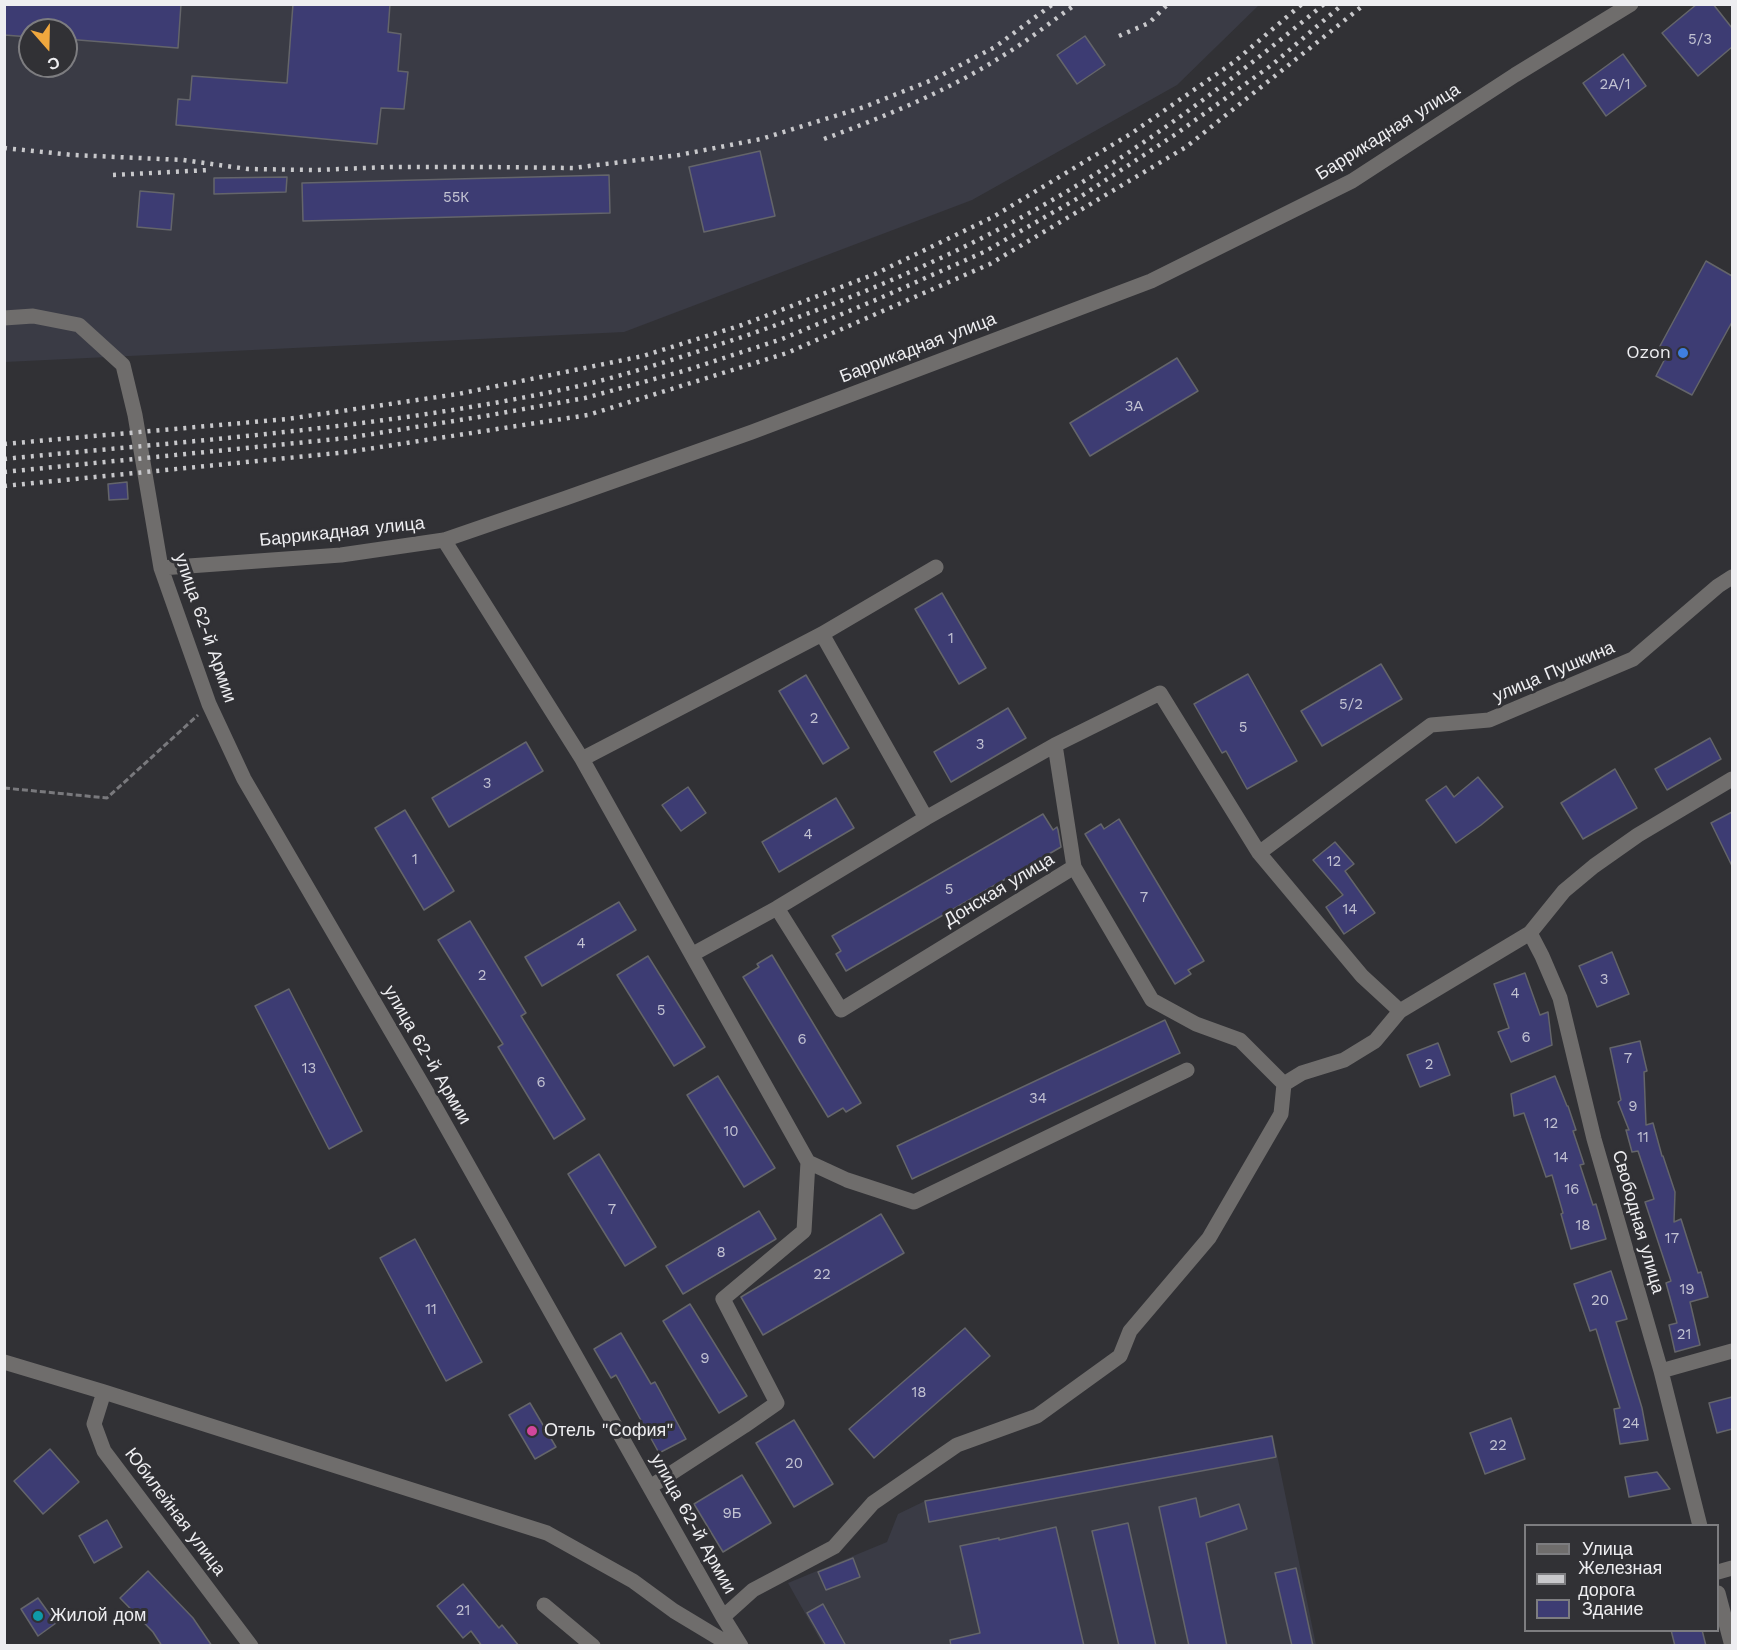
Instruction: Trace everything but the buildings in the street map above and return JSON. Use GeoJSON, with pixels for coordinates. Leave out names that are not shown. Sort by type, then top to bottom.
{"type":"FeatureCollection","features":[{"type":"Feature","properties":{"kind":"street","name":"Баррикадная улица"},"geometry":{"type":"LineString","coordinates":[[161,568],[341,555],[444,540],[752,432],[1151,281],[1352,181],[1515,75],[1631,4]]}},
{"type":"Feature","properties":{"kind":"street","name":"улица 62-й Армии"},"geometry":{"type":"LineString","coordinates":[[4,318],[33,316],[79,325],[123,365],[135,414],[161,568],[209,704],[244,779],[429,1096],[741,1646]]}},
{"type":"Feature","properties":{"kind":"street"},"geometry":{"type":"LineString","coordinates":[[444,540],[582,759],[808,1162],[804,1231],[723,1299],[777,1403],[650,1487]]}},
{"type":"Feature","properties":{"kind":"street"},"geometry":{"type":"LineString","coordinates":[[582,759],[822,634],[936,567]]}},
{"type":"Feature","properties":{"kind":"street","name":"улица Пушкина"},"geometry":{"type":"LineString","coordinates":[[1259,853],[1431,725],[1489,720],[1634,659],[1718,586],[1732,578]]}},
{"type":"Feature","properties":{"kind":"street"},"geometry":{"type":"LineString","coordinates":[[822,634],[926,818]]}},
{"type":"Feature","properties":{"kind":"street"},"geometry":{"type":"LineString","coordinates":[[693,954],[777,908],[926,818],[1056,745],[1160,693],[1259,853],[1362,976],[1400,1011]]}},
{"type":"Feature","properties":{"kind":"street"},"geometry":{"type":"LineString","coordinates":[[1056,745],[1074,867]]}},
{"type":"Feature","properties":{"kind":"street"},"geometry":{"type":"LineString","coordinates":[[723,1617],[753,1590],[834,1547],[873,1503],[957,1445],[1037,1416],[1120,1356],[1130,1331],[1209,1238],[1281,1114],[1284,1084],[1302,1072],[1344,1060],[1375,1041],[1400,1011],[1530,933],[1564,891],[1594,866],[1638,835],[1732,779]]}},
{"type":"Feature","properties":{"kind":"street","name":"Донская улица"},"geometry":{"type":"LineString","coordinates":[[777,908],[841,1010],[1074,867],[1152,1000],[1196,1024],[1240,1040],[1284,1084]]}},
{"type":"Feature","properties":{"kind":"street","name":"Свободная улица"},"geometry":{"type":"LineString","coordinates":[[1530,933],[1560,998],[1594,1139],[1661,1371],[1699,1524]]}},
{"type":"Feature","properties":{"kind":"street"},"geometry":{"type":"LineString","coordinates":[[808,1162],[847,1180],[914,1202],[1187,1070]]}},
{"type":"Feature","properties":{"kind":"street"},"geometry":{"type":"LineString","coordinates":[[1661,1371],[1732,1351]]}},
{"type":"Feature","properties":{"kind":"street"},"geometry":{"type":"LineString","coordinates":[[4,1362],[547,1533],[633,1581],[674,1611],[732,1646]]}},
{"type":"Feature","properties":{"kind":"street","name":"Юбилейная улица"},"geometry":{"type":"LineString","coordinates":[[104,1392],[94,1424],[104,1451],[251,1646]]}},
{"type":"Feature","properties":{"kind":"street"},"geometry":{"type":"LineString","coordinates":[[1719,1597],[1732,1646]]}},
{"type":"Feature","properties":{"kind":"street"},"geometry":{"type":"LineString","coordinates":[[544,1605],[593,1646]]}},
{"type":"Feature","properties":{"kind":"path"},"geometry":{"type":"LineString","coordinates":[[4,788],[106,798],[209,704]]}},
{"type":"Feature","properties":{"kind":"shaded area"},"geometry":{"type":"Polygon","coordinates":[[[4,5],[1259,5],[1177,85],[972,200],[624,332],[5,362],[4,5]]]}},
{"type":"Feature","properties":{"kind":"shaded area"},"geometry":{"type":"Polygon","coordinates":[[[1273,1435],[1316,1645],[823,1645],[788,1583],[887,1542],[898,1514],[925,1501],[1273,1435]]]}},
{"type":"Feature","properties":{"kind":"railway"},"geometry":{"type":"LineString","coordinates":[[4,148],[73,155],[183,160],[248,169],[315,170],[390,167],[573,168],[679,155],[761,139],[864,107],[932,80],[995,47],[1053,4]]}},
{"type":"Feature","properties":{"kind":"railway"},"geometry":{"type":"LineString","coordinates":[[824,139],[893,112],[961,80],[1013,49],[1076,4]]}},
{"type":"Feature","properties":{"kind":"railway"},"geometry":{"type":"LineString","coordinates":[[1119,36],[1149,23],[1168,4]]}},
{"type":"Feature","properties":{"kind":"railway"},"geometry":{"type":"LineString","coordinates":[[4,444],[287,419],[458,394],[643,356],[742,325],[875,274],[993,217],[1132,133],[1234,62],[1302,4]]}},
{"type":"Feature","properties":{"kind":"railway"},"geometry":{"type":"LineString","coordinates":[[4,459],[365,423],[508,400],[617,376],[775,326],[863,292],[950,254],[1076,186],[1203,100],[1324,4]]}},
{"type":"Feature","properties":{"kind":"railway"},"geometry":{"type":"LineString","coordinates":[[4,472],[347,438],[485,416],[585,398],[687,370],[782,339],[984,252],[1080,197],[1176,134],[1273,64],[1343,4]]}},
{"type":"Feature","properties":{"kind":"railway"},"geometry":{"type":"LineString","coordinates":[[4,486],[348,452],[588,415],[787,353],[990,264],[1186,147],[1365,4]]}},
{"type":"Feature","properties":{"kind":"railway"},"geometry":{"type":"LineString","coordinates":[[113,175],[209,170]]}},
{"type":"Feature","properties":{"kind":"place","name":"Ozon"},"geometry":{"type":"Point","coordinates":[1683,353]}},
{"type":"Feature","properties":{"kind":"place","name":"Отель \"София\""},"geometry":{"type":"Point","coordinates":[532,1431]}},
{"type":"Feature","properties":{"kind":"place","name":"Жилой дом"},"geometry":{"type":"Point","coordinates":[38,1616]}}]}
